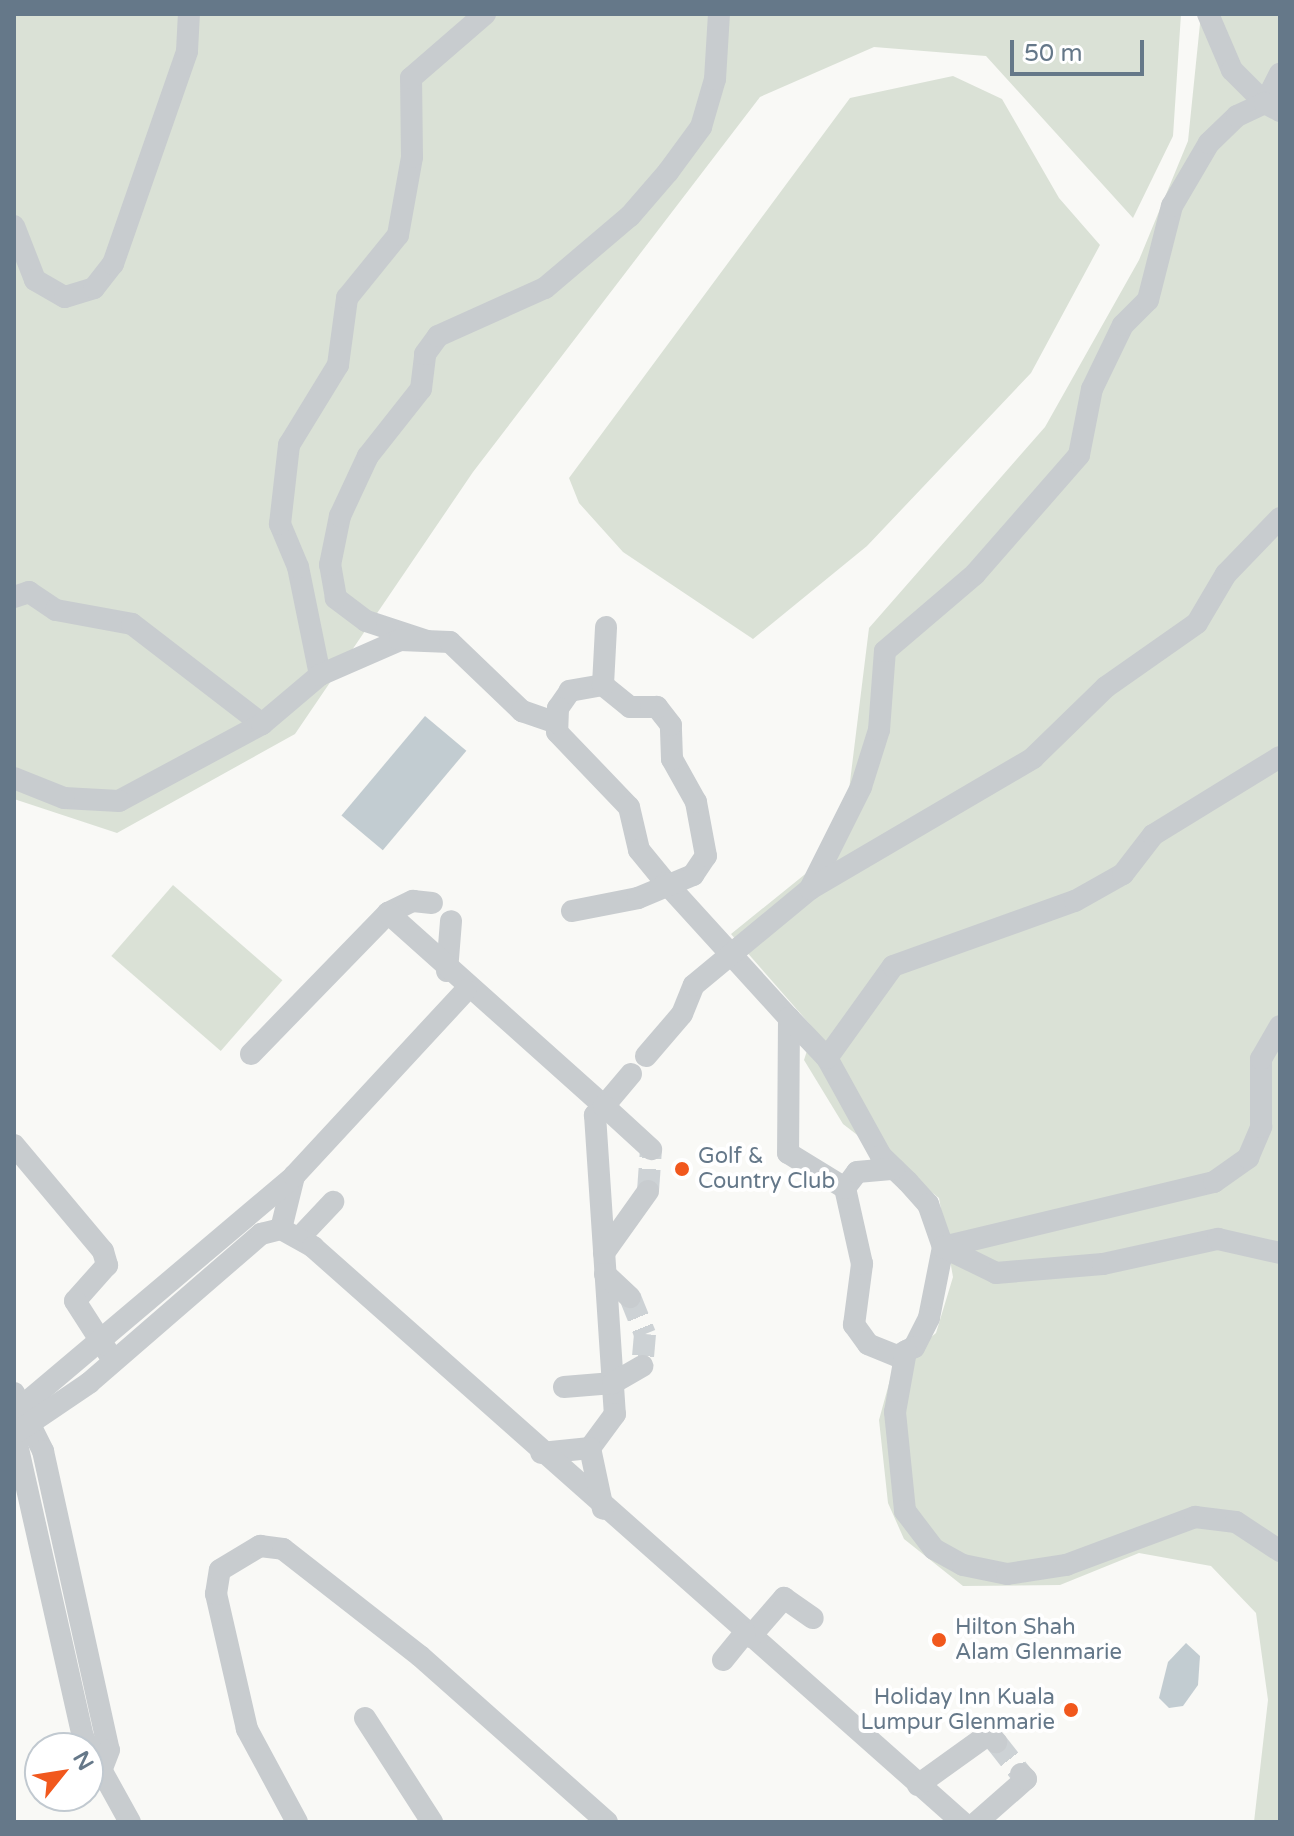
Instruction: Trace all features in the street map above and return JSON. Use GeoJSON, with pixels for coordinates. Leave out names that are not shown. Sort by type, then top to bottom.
{"type":"FeatureCollection","features":[{"type":"Feature","properties":{"kind":"street"},"geometry":{"type":"LineString","coordinates":[[14,226],[35,280],[65,297],[94,288],[113,264],[182,65],[189,14]]}},
{"type":"Feature","properties":{"kind":"street"},"geometry":{"type":"LineString","coordinates":[[320,675],[298,567],[280,524],[289,445],[338,365],[347,298],[398,235],[412,157],[411,78],[485,14]]}},
{"type":"Feature","properties":{"kind":"street"},"geometry":{"type":"LineString","coordinates":[[427,641],[366,621],[336,598],[330,565],[346,504],[368,456],[421,389],[425,354],[438,336],[545,288],[630,216],[668,172],[701,127],[715,79],[719,14]]}},
{"type":"Feature","properties":{"kind":"street"},"geometry":{"type":"LineString","coordinates":[[1208,14],[1232,70],[1272,107]]}},
{"type":"Feature","properties":{"kind":"street"},"geometry":{"type":"LineString","coordinates":[[1272,107],[1280,74]]}},
{"type":"Feature","properties":{"kind":"street"},"geometry":{"type":"LineString","coordinates":[[810,889],[861,787],[879,730],[885,651],[975,574],[1079,455],[1092,389],[1123,325],[1148,300],[1172,206],[1209,143],[1237,116],[1272,107]]}},
{"type":"Feature","properties":{"kind":"street"},"geometry":{"type":"LineString","coordinates":[[646,1056],[682,1014],[694,985],[810,889],[1033,758],[1106,687],[1197,623],[1226,574],[1280,518]]}},
{"type":"Feature","properties":{"kind":"street"},"geometry":{"type":"LineString","coordinates":[[14,597],[29,592],[56,610],[132,624],[262,724]]}},
{"type":"Feature","properties":{"kind":"street"},"geometry":{"type":"LineString","coordinates":[[603,685],[606,627]]}},
{"type":"Feature","properties":{"kind":"street"},"geometry":{"type":"LineString","coordinates":[[14,778],[64,798],[119,801],[262,724],[320,675],[400,640],[450,642],[522,711],[557,723]]}},
{"type":"Feature","properties":{"kind":"street"},"geometry":{"type":"LineString","coordinates":[[572,911],[638,898],[666,883],[693,875],[706,856],[696,802],[672,759],[671,725],[657,707],[630,707],[603,685],[570,691],[557,723],[557,732],[629,807],[639,850],[666,883],[827,1058],[869,1137],[928,1204],[943,1247],[929,1318],[906,1351],[895,1412],[905,1511],[934,1549],[963,1565],[1007,1574],[1066,1565],[1195,1517],[1236,1522],[1280,1550]]}},
{"type":"Feature","properties":{"kind":"street"},"geometry":{"type":"LineString","coordinates":[[827,1058],[893,966],[1075,901],[1123,874],[1153,835],[1280,757]]}},
{"type":"Feature","properties":{"kind":"street"},"geometry":{"type":"LineString","coordinates":[[251,1054],[388,913],[413,901],[432,903]]}},
{"type":"Feature","properties":{"kind":"street"},"geometry":{"type":"LineString","coordinates":[[388,913],[466,990],[651,1149]]}},
{"type":"Feature","properties":{"kind":"street"},"geometry":{"type":"LineString","coordinates":[[447,971],[451,921]]}},
{"type":"Feature","properties":{"kind":"street"},"geometry":{"type":"LineString","coordinates":[[108,1352],[294,1176],[466,990]]}},
{"type":"Feature","properties":{"kind":"street"},"geometry":{"type":"LineString","coordinates":[[789,1018],[788,1153],[851,1180],[894,1169]]}},
{"type":"Feature","properties":{"kind":"street"},"geometry":{"type":"LineString","coordinates":[[943,1247],[1214,1182],[1248,1158],[1261,1127],[1261,1059],[1280,1026]]}},
{"type":"Feature","properties":{"kind":"street"},"geometry":{"type":"LineString","coordinates":[[541,1453],[590,1448],[613,1423],[595,1115],[631,1074]]}},
{"type":"Feature","properties":{"kind":"street"},"geometry":{"type":"LineString","coordinates":[[869,1137],[851,1180],[862,1264],[854,1325],[868,1344],[897,1356],[906,1351]]}},
{"type":"Feature","properties":{"kind":"street"},"geometry":{"type":"LineString","coordinates":[[14,1145],[103,1251],[107,1265],[75,1301],[108,1352]]}},
{"type":"Feature","properties":{"kind":"street"},"geometry":{"type":"LineString","coordinates":[[290,1234],[294,1176]]}},
{"type":"Feature","properties":{"kind":"street"},"geometry":{"type":"LineString","coordinates":[[605,1263],[648,1191]]}},
{"type":"Feature","properties":{"kind":"street"},"geometry":{"type":"LineString","coordinates":[[19,1419],[68,1385],[261,1234],[290,1234],[333,1202]]}},
{"type":"Feature","properties":{"kind":"street"},"geometry":{"type":"LineString","coordinates":[[290,1234],[962,1822]]}},
{"type":"Feature","properties":{"kind":"street"},"geometry":{"type":"LineString","coordinates":[[943,1247],[996,1273],[1103,1264],[1218,1239],[1280,1253]]}},
{"type":"Feature","properties":{"kind":"street"},"geometry":{"type":"LineString","coordinates":[[605,1263],[630,1297]]}},
{"type":"Feature","properties":{"kind":"street"},"geometry":{"type":"LineString","coordinates":[[564,1387],[613,1383],[642,1366]]}},
{"type":"Feature","properties":{"kind":"street"},"geometry":{"type":"LineString","coordinates":[[19,1419],[20,1473],[82,1732]]}},
{"type":"Feature","properties":{"kind":"street"},"geometry":{"type":"LineString","coordinates":[[19,1419],[109,1750],[104,1763]]}},
{"type":"Feature","properties":{"kind":"street"},"geometry":{"type":"LineString","coordinates":[[590,1448],[603,1509]]}},
{"type":"Feature","properties":{"kind":"street"},"geometry":{"type":"LineString","coordinates":[[297,1822],[247,1729],[216,1594],[220,1570],[260,1546],[283,1549],[420,1656],[607,1822]]}},
{"type":"Feature","properties":{"kind":"street"},"geometry":{"type":"LineString","coordinates":[[723,1660],[784,1598],[813,1618]]}},
{"type":"Feature","properties":{"kind":"street"},"geometry":{"type":"LineString","coordinates":[[365,1718],[432,1822]]}},
{"type":"Feature","properties":{"kind":"street"},"geometry":{"type":"LineString","coordinates":[[918,1785],[989,1734],[996,1742]]}},
{"type":"Feature","properties":{"kind":"street"},"geometry":{"type":"LineString","coordinates":[[104,1772],[130,1822]]}},
{"type":"Feature","properties":{"kind":"street"},"geometry":{"type":"LineString","coordinates":[[977,1822],[1026,1779],[1021,1774]]}},
{"type":"Feature","properties":{"kind":"shaded area"},"geometry":{"type":"Polygon","coordinates":[[[14,14],[1181,14],[1173,136],[1133,218],[986,56],[874,47],[760,97],[473,472],[295,734],[117,833],[14,799],[14,14]]]}},
{"type":"Feature","properties":{"kind":"shaded area"},"geometry":{"type":"Polygon","coordinates":[[[1201,14],[1280,14],[1280,1822],[1254,1822],[1268,1700],[1256,1613],[1211,1566],[1139,1553],[1060,1585],[963,1586],[904,1539],[888,1503],[879,1420],[893,1369],[936,1333],[953,1277],[939,1198],[843,1124],[804,1060],[814,1029],[731,934],[809,871],[848,798],[869,628],[1045,427],[1139,260],[1188,141],[1201,14]]]}},
{"type":"Feature","properties":{"kind":"shaded area"},"geometry":{"type":"Polygon","coordinates":[[[953,76],[1002,99],[1059,198],[1100,245],[1031,373],[867,546],[753,639],[623,552],[579,503],[569,478],[850,98],[953,76]]]}},
{"type":"Feature","properties":{"kind":"shaded area"},"geometry":{"type":"Polygon","coordinates":[[[425,716],[466,751],[383,850],[341,816],[425,716]]]}},
{"type":"Feature","properties":{"kind":"shaded area"},"geometry":{"type":"Polygon","coordinates":[[[173,885],[282,980],[221,1051],[111,956],[173,885]]]}},
{"type":"Feature","properties":{"kind":"shaded area"},"geometry":{"type":"Polygon","coordinates":[[[1186,1643],[1200,1656],[1198,1685],[1183,1706],[1169,1708],[1159,1698],[1168,1662],[1186,1643]]]}},
{"type":"Feature","properties":{"kind":"tunnel"},"geometry":{"type":"LineString","coordinates":[[648,1191],[651,1149]]}},
{"type":"Feature","properties":{"kind":"tunnel"},"geometry":{"type":"LineString","coordinates":[[630,1297],[645,1334],[642,1366]]}},
{"type":"Feature","properties":{"kind":"tunnel"},"geometry":{"type":"LineString","coordinates":[[996,1742],[1021,1774]]}},
{"type":"Feature","properties":{"kind":"place","name":"Golf & Country Club"},"geometry":{"type":"Point","coordinates":[682,1169]}},
{"type":"Feature","properties":{"kind":"place","name":"Hilton Shah Alam Glenmarie"},"geometry":{"type":"Point","coordinates":[939,1640]}},
{"type":"Feature","properties":{"kind":"place","name":"Holiday Inn Kuala Lumpur Glenmarie"},"geometry":{"type":"Point","coordinates":[1071,1710]}}]}
